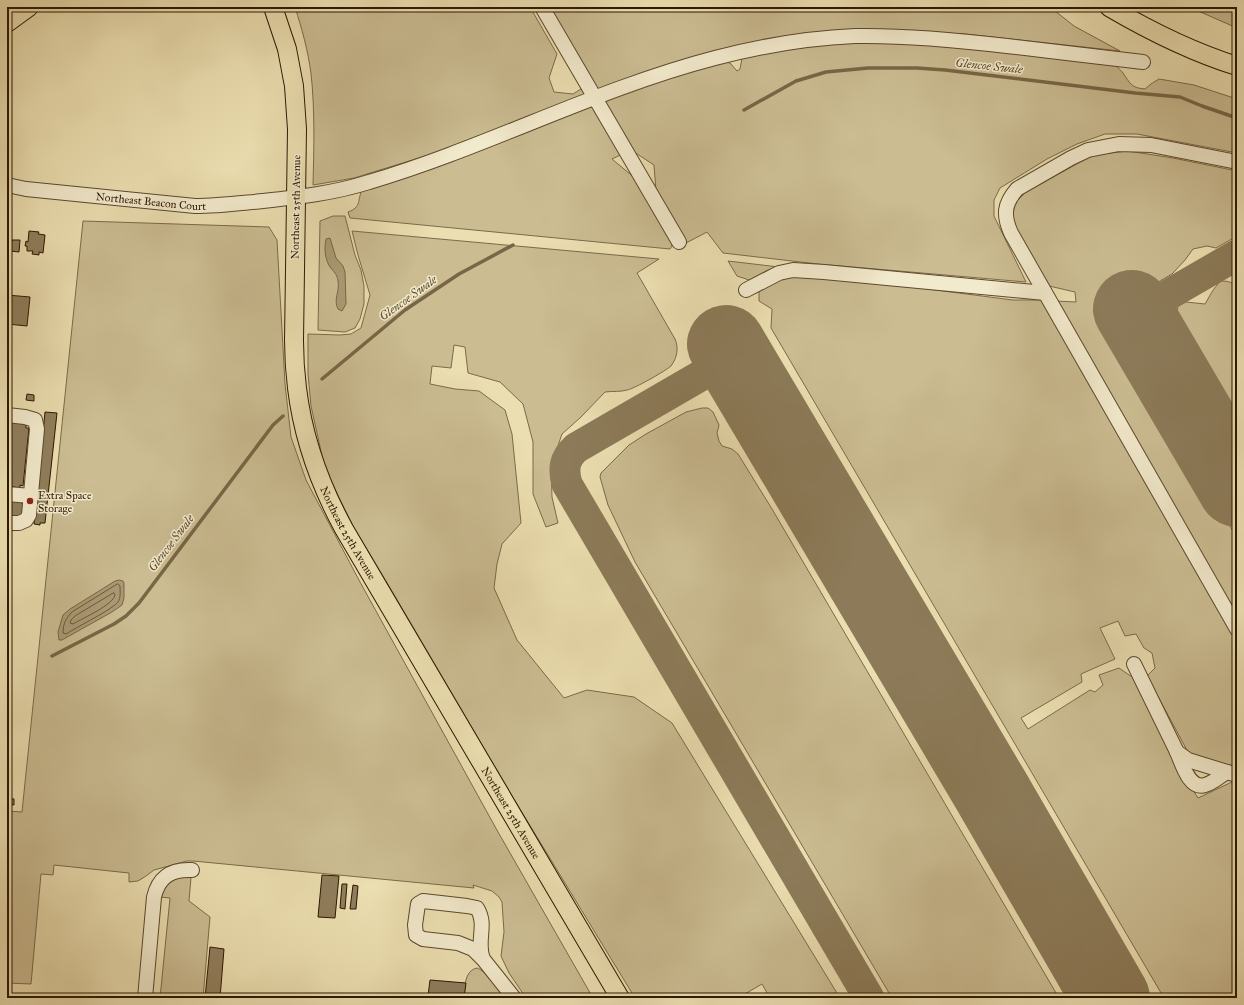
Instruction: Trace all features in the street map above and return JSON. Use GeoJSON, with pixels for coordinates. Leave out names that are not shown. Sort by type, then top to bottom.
{"type":"FeatureCollection","features":[{"type":"Feature","properties":{"kind":"main road"},"geometry":{"type":"LineString","coordinates":[[7,24],[29,7]]}},
{"type":"Feature","properties":{"kind":"main road","name":"Northeast 25th Avenue"},"geometry":{"type":"LineString","coordinates":[[273,7],[287,49],[294,86],[297,129],[294,340],[296,379],[303,425],[316,469],[329,500],[344,529],[620,998]]}},
{"type":"Feature","properties":{"kind":"main road"},"geometry":{"type":"LineString","coordinates":[[1109,7],[1172,40],[1196,51],[1237,66]]}},
{"type":"Feature","properties":{"kind":"street"},"geometry":{"type":"LineString","coordinates":[[542,7],[679,242]]}},
{"type":"Feature","properties":{"kind":"street","name":"Northeast Beacon Court"},"geometry":{"type":"LineString","coordinates":[[7,185],[195,206],[212,206],[296,198],[340,190],[377,180],[452,154],[594,97],[666,72],[729,54],[805,40],[855,36],[896,36],[957,40],[1143,62]]}},
{"type":"Feature","properties":{"kind":"street"},"geometry":{"type":"LineString","coordinates":[[1237,162],[1151,145],[1119,144],[1088,150],[1017,189],[1011,196],[1005,215],[1011,233],[1237,629]]}},
{"type":"Feature","properties":{"kind":"street"},"geometry":{"type":"LineString","coordinates":[[746,290],[779,273],[793,270],[1045,293]]}},
{"type":"Feature","properties":{"kind":"street"},"geometry":{"type":"LineString","coordinates":[[7,415],[35,420],[37,429],[29,514],[26,520],[19,523],[7,523]]}},
{"type":"Feature","properties":{"kind":"street"},"geometry":{"type":"LineString","coordinates":[[7,494],[31,496]]}},
{"type":"Feature","properties":{"kind":"street"},"geometry":{"type":"LineString","coordinates":[[1134,664],[1191,781],[1196,785],[1204,786],[1232,773]]}},
{"type":"Feature","properties":{"kind":"street"},"geometry":{"type":"LineString","coordinates":[[1177,752],[1188,760],[1232,773]]}},
{"type":"Feature","properties":{"kind":"street"},"geometry":{"type":"LineString","coordinates":[[145,998],[156,888],[161,880],[168,874],[177,871],[192,870]]}},
{"type":"Feature","properties":{"kind":"street"},"geometry":{"type":"LineString","coordinates":[[483,959],[481,950],[481,914],[477,908],[423,901],[418,904],[415,915],[416,935],[423,939],[458,943],[473,949],[483,959],[514,998]]}},
{"type":"Feature","properties":{"kind":"shaded area"},"geometry":{"type":"Polygon","coordinates":[[[295,7],[530,7],[557,54],[549,78],[554,92],[573,94],[584,87],[548,7],[1050,7],[1074,26],[1120,51],[965,34],[918,32],[752,42],[432,154],[354,178],[313,185],[314,115],[311,73],[295,7]]]}},
{"type":"Feature","properties":{"kind":"shaded area"},"geometry":{"type":"Polygon","coordinates":[[[1189,7],[1237,7],[1237,28],[1189,7]]]}},
{"type":"Feature","properties":{"kind":"shaded area"},"geometry":{"type":"Polygon","coordinates":[[[850,42],[912,43],[1113,63],[1131,84],[1137,87],[1145,89],[1159,79],[1194,85],[1237,99],[1237,153],[1137,134],[1105,134],[1077,144],[1047,159],[1000,188],[994,200],[994,216],[1026,282],[818,264],[723,253],[707,232],[686,243],[656,191],[654,165],[631,150],[612,159],[636,179],[672,239],[672,246],[670,249],[350,218],[348,212],[357,205],[362,190],[532,130],[602,101],[718,61],[730,63],[737,71],[740,69],[742,58],[777,50],[850,42]]]}},
{"type":"Feature","properties":{"kind":"shaded area"},"geometry":{"type":"Polygon","coordinates":[[[1128,151],[1173,158],[1237,171],[1237,236],[1216,248],[1207,246],[1193,249],[1172,274],[1106,312],[1113,329],[1237,538],[1237,619],[1055,301],[1076,302],[1075,292],[1049,286],[1016,231],[1012,217],[1015,203],[1026,192],[1093,155],[1128,151]]]}},
{"type":"Feature","properties":{"kind":"shaded area"},"geometry":{"type":"Polygon","coordinates":[[[333,216],[345,216],[355,255],[361,270],[364,286],[364,304],[360,319],[355,328],[345,332],[318,330],[320,221],[333,216]]]}},
{"type":"Feature","properties":{"kind":"shaded area"},"geometry":{"type":"Polygon","coordinates":[[[83,221],[269,227],[277,240],[285,384],[291,437],[306,480],[360,582],[498,832],[593,998],[526,998],[509,973],[501,956],[504,932],[502,902],[492,891],[473,885],[474,888],[193,861],[187,861],[154,870],[138,881],[129,882],[129,873],[54,865],[53,875],[41,874],[31,984],[7,983],[7,811],[22,812],[83,221]]]}},
{"type":"Feature","properties":{"kind":"shaded area"},"geometry":{"type":"Polygon","coordinates":[[[352,231],[659,259],[637,273],[675,339],[677,353],[675,360],[668,368],[631,389],[625,391],[605,392],[562,434],[551,466],[552,497],[558,523],[546,527],[533,494],[533,442],[523,404],[500,382],[468,373],[465,347],[454,345],[451,368],[432,366],[430,384],[455,389],[479,391],[505,410],[512,434],[521,523],[502,544],[497,564],[494,588],[517,640],[564,698],[587,690],[634,697],[672,723],[840,998],[770,998],[762,984],[738,998],[635,998],[512,796],[354,528],[325,469],[311,406],[308,374],[308,334],[351,334],[361,328],[370,295],[352,231]]]}},
{"type":"Feature","properties":{"kind":"shaded area"},"geometry":{"type":"Polygon","coordinates":[[[728,261],[779,267],[768,270],[749,280],[737,276],[728,261]]]}},
{"type":"Feature","properties":{"kind":"shaded area"},"geometry":{"type":"Polygon","coordinates":[[[803,273],[1013,300],[1041,300],[1237,642],[1237,768],[1189,754],[1147,676],[1155,668],[1152,653],[1144,648],[1136,634],[1125,636],[1118,621],[1100,628],[1115,659],[1081,674],[1082,682],[1021,718],[1028,729],[1090,690],[1095,692],[1103,685],[1099,675],[1119,668],[1135,679],[1177,765],[1198,798],[1234,781],[1237,782],[1237,998],[1164,998],[771,328],[772,309],[759,301],[759,289],[780,276],[803,273]]]}},
{"type":"Feature","properties":{"kind":"shaded area"},"geometry":{"type":"Polygon","coordinates":[[[1221,281],[1230,282],[1237,288],[1237,440],[1184,350],[1185,329],[1176,317],[1178,306],[1186,302],[1205,304],[1221,281]]]}},
{"type":"Feature","properties":{"kind":"shaded area"},"geometry":{"type":"Polygon","coordinates":[[[708,408],[713,412],[719,425],[717,433],[722,446],[732,449],[738,454],[772,509],[1059,998],[892,998],[635,562],[608,505],[600,477],[601,473],[629,445],[646,434],[686,412],[708,408]]]}},
{"type":"Feature","properties":{"kind":"shaded area"},"geometry":{"type":"Polygon","coordinates":[[[191,877],[189,901],[210,917],[203,998],[160,998],[170,898],[159,897],[160,891],[172,878],[191,877]]]}},
{"type":"Feature","properties":{"kind":"shaded area"},"geometry":{"type":"Polygon","coordinates":[[[477,968],[488,977],[505,998],[464,998],[467,976],[470,972],[477,968]]]}},
{"type":"Feature","properties":{"kind":"water"},"geometry":{"type":"Polygon","coordinates":[[[330,238],[336,258],[343,266],[345,272],[346,304],[342,311],[338,309],[336,302],[338,279],[328,264],[325,254],[326,239],[330,238]]]}},
{"type":"Feature","properties":{"kind":"water"},"geometry":{"type":"Polygon","coordinates":[[[119,580],[123,581],[124,583],[124,598],[122,605],[62,640],[59,640],[58,632],[63,615],[70,609],[119,580]]]}},
{"type":"Feature","properties":{"kind":"building"},"geometry":{"type":"Polygon","coordinates":[[[29,231],[39,232],[38,234],[45,235],[43,253],[39,252],[39,255],[32,254],[33,251],[27,251],[27,246],[25,246],[26,241],[28,242],[29,231]]]}},
{"type":"Feature","properties":{"kind":"building"},"geometry":{"type":"Polygon","coordinates":[[[12,240],[20,240],[19,252],[10,251],[12,240]]]}},
{"type":"Feature","properties":{"kind":"building"},"geometry":{"type":"Polygon","coordinates":[[[7,295],[30,297],[27,326],[7,324],[7,295]]]}},
{"type":"Feature","properties":{"kind":"building"},"geometry":{"type":"Polygon","coordinates":[[[27,394],[34,395],[34,401],[26,400],[27,394]]]}},
{"type":"Feature","properties":{"kind":"building"},"geometry":{"type":"Polygon","coordinates":[[[45,412],[57,413],[45,523],[40,523],[40,525],[34,524],[45,412]]]}},
{"type":"Feature","properties":{"kind":"building"},"geometry":{"type":"Polygon","coordinates":[[[7,422],[26,424],[26,428],[29,428],[23,486],[20,485],[20,488],[7,486],[7,422]]]}},
{"type":"Feature","properties":{"kind":"building"},"geometry":{"type":"Polygon","coordinates":[[[7,500],[22,501],[22,504],[25,504],[24,515],[21,514],[21,517],[7,516],[7,500]]]}},
{"type":"Feature","properties":{"kind":"building"},"geometry":{"type":"Polygon","coordinates":[[[7,798],[14,799],[14,805],[7,804],[7,798]]]}},
{"type":"Feature","properties":{"kind":"building"},"geometry":{"type":"Polygon","coordinates":[[[322,875],[339,876],[335,918],[318,917],[322,875]]]}},
{"type":"Feature","properties":{"kind":"building"},"geometry":{"type":"Polygon","coordinates":[[[342,884],[347,884],[345,909],[340,908],[342,884]]]}},
{"type":"Feature","properties":{"kind":"building"},"geometry":{"type":"Polygon","coordinates":[[[353,885],[358,886],[356,909],[350,909],[353,885]]]}},
{"type":"Feature","properties":{"kind":"building"},"geometry":{"type":"Polygon","coordinates":[[[210,947],[224,949],[220,998],[205,998],[210,947]]]}},
{"type":"Feature","properties":{"kind":"building"},"geometry":{"type":"Polygon","coordinates":[[[430,980],[466,983],[464,998],[399,998],[399,994],[428,996],[430,980]]]}},
{"type":"Feature","properties":{"kind":"waterway","name":"Glencoe Swale"},"geometry":{"type":"LineString","coordinates":[[744,110],[796,81],[826,72],[868,68],[917,68],[1180,97],[1237,118]]}},
{"type":"Feature","properties":{"kind":"waterway","name":"Glencoe Swale"},"geometry":{"type":"LineString","coordinates":[[322,379],[405,310],[459,274],[513,245]]}},
{"type":"Feature","properties":{"kind":"waterway","name":"Glencoe Swale"},"geometry":{"type":"LineString","coordinates":[[52,656],[114,624],[126,616],[139,603],[273,425],[283,416]]}},
{"type":"Feature","properties":{"kind":"taxiway"},"geometry":{"type":"LineString","coordinates":[[1135,314],[1237,255]]}},
{"type":"Feature","properties":{"kind":"taxiway"},"geometry":{"type":"LineString","coordinates":[[733,357],[576,448],[567,460],[565,469],[567,484],[869,998]]}},
{"type":"Feature","properties":{"kind":"runway"},"geometry":{"type":"LineString","coordinates":[[1132,309],[1237,488]]}},
{"type":"Feature","properties":{"kind":"runway"},"geometry":{"type":"LineString","coordinates":[[726,344],[990,789],[1111,998]]}},
{"type":"Feature","properties":{"kind":"place","name":"Extra Space Storage"},"geometry":{"type":"Point","coordinates":[30,501]}}]}
